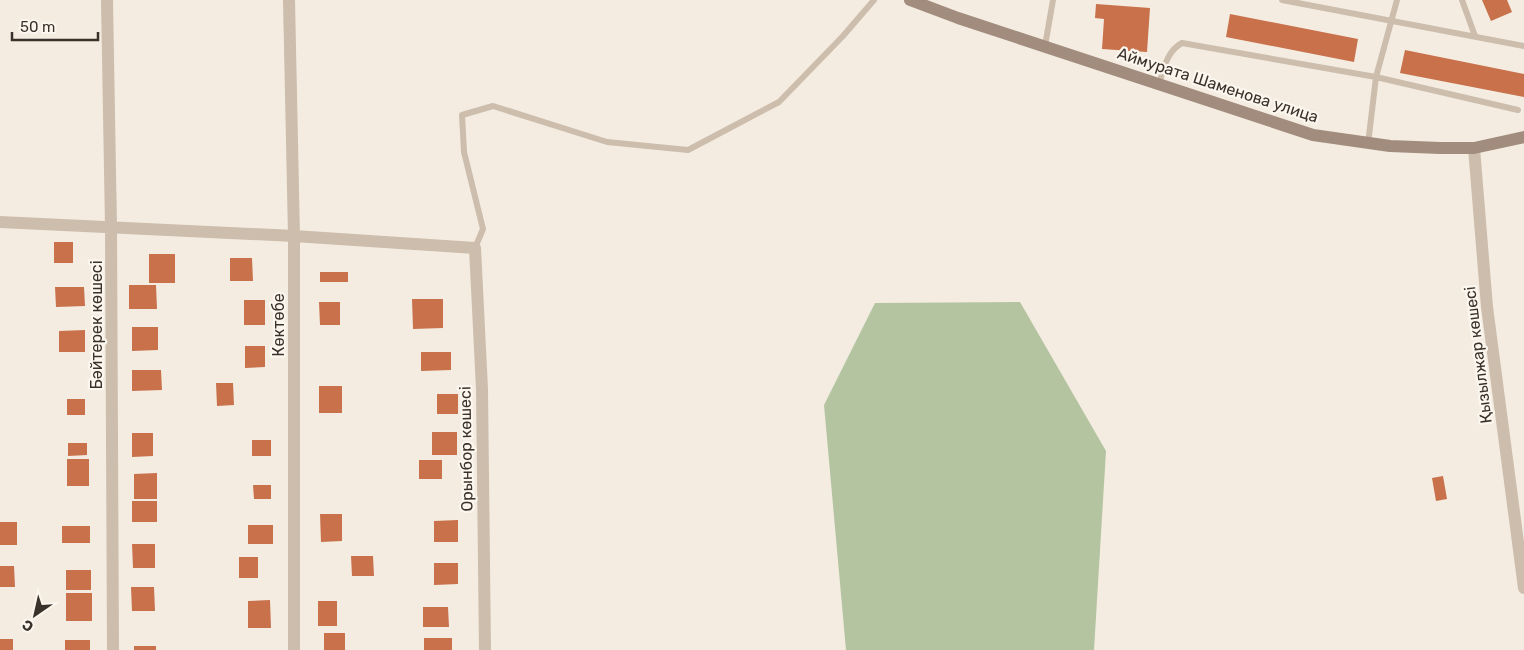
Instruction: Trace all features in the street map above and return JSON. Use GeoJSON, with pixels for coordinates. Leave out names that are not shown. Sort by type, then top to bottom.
{"type":"FeatureCollection","features":[{"type":"Feature","properties":{"kind":"street","name":"Бәйтерек көшесі"},"geometry":{"type":"LineString","coordinates":[[107,0],[111,227],[114,650]]}},
{"type":"Feature","properties":{"kind":"street","name":"Көктөбе"},"geometry":{"type":"LineString","coordinates":[[289,0],[294,236],[294,650]]}},
{"type":"Feature","properties":{"kind":"street","name":"Аймурата Шаменова улица"},"geometry":{"type":"LineString","coordinates":[[910,0],[958,18],[1313,135],[1368,144],[1440,148],[1474,148],[1524,137]]}},
{"type":"Feature","properties":{"kind":"street","name":"Қызылжар көшесі"},"geometry":{"type":"LineString","coordinates":[[1474,148],[1487,307],[1524,588]]}},
{"type":"Feature","properties":{"kind":"street"},"geometry":{"type":"LineString","coordinates":[[0,222],[294,236],[475,248]]}},
{"type":"Feature","properties":{"kind":"street","name":"Орынбор көшесі"},"geometry":{"type":"LineString","coordinates":[[475,248],[482,389],[485,650]]}},
{"type":"Feature","properties":{"kind":"lane"},"geometry":{"type":"LineString","coordinates":[[475,248],[483,229],[464,152],[462,115],[493,106],[607,142],[688,150],[779,102],[843,36],[874,0]]}},
{"type":"Feature","properties":{"kind":"lane"},"geometry":{"type":"LineString","coordinates":[[1045,46],[1053,0]]}},
{"type":"Feature","properties":{"kind":"lane"},"geometry":{"type":"LineString","coordinates":[[1282,0],[1392,19],[1524,46]]}},
{"type":"Feature","properties":{"kind":"lane"},"geometry":{"type":"LineString","coordinates":[[1368,144],[1376,77],[1397,0]]}},
{"type":"Feature","properties":{"kind":"lane"},"geometry":{"type":"LineString","coordinates":[[1462,0],[1475,36]]}},
{"type":"Feature","properties":{"kind":"lane"},"geometry":{"type":"LineString","coordinates":[[1159,84],[1168,57],[1175,47],[1182,43],[1376,77],[1518,110]]}},
{"type":"Feature","properties":{"kind":"green space"},"geometry":{"type":"Polygon","coordinates":[[[1020,302],[1106,451],[1094,650],[846,650],[824,405],[875,303],[1020,302]]]}},
{"type":"Feature","properties":{"kind":"building"},"geometry":{"type":"Polygon","coordinates":[[[1482,0],[1507,0],[1512,12],[1491,21],[1482,0]]]}},
{"type":"Feature","properties":{"kind":"building"},"geometry":{"type":"Polygon","coordinates":[[[1096,4],[1150,8],[1147,52],[1102,49],[1104,19],[1095,18],[1096,4]]]}},
{"type":"Feature","properties":{"kind":"building"},"geometry":{"type":"Polygon","coordinates":[[[1230,14],[1358,39],[1354,62],[1226,37],[1230,14]]]}},
{"type":"Feature","properties":{"kind":"building"},"geometry":{"type":"Polygon","coordinates":[[[1405,50],[1524,74],[1524,97],[1400,73],[1405,50]]]}},
{"type":"Feature","properties":{"kind":"building"},"geometry":{"type":"Polygon","coordinates":[[[54,242],[73,242],[73,263],[54,263],[54,242]]]}},
{"type":"Feature","properties":{"kind":"building"},"geometry":{"type":"Polygon","coordinates":[[[149,254],[175,254],[175,283],[149,283],[149,254]]]}},
{"type":"Feature","properties":{"kind":"building"},"geometry":{"type":"Polygon","coordinates":[[[230,258],[252,258],[253,281],[230,281],[230,258]]]}},
{"type":"Feature","properties":{"kind":"building"},"geometry":{"type":"Polygon","coordinates":[[[320,272],[348,272],[348,282],[320,282],[320,272]]]}},
{"type":"Feature","properties":{"kind":"building"},"geometry":{"type":"Polygon","coordinates":[[[129,285],[156,285],[157,309],[129,309],[129,285]]]}},
{"type":"Feature","properties":{"kind":"building"},"geometry":{"type":"Polygon","coordinates":[[[55,287],[84,287],[85,306],[56,307],[55,287]]]}},
{"type":"Feature","properties":{"kind":"building"},"geometry":{"type":"Polygon","coordinates":[[[412,299],[443,299],[443,328],[413,329],[412,299]]]}},
{"type":"Feature","properties":{"kind":"building"},"geometry":{"type":"Polygon","coordinates":[[[244,300],[265,300],[265,325],[244,325],[244,300]]]}},
{"type":"Feature","properties":{"kind":"building"},"geometry":{"type":"Polygon","coordinates":[[[319,302],[340,302],[340,325],[320,325],[319,302]]]}},
{"type":"Feature","properties":{"kind":"building"},"geometry":{"type":"Polygon","coordinates":[[[132,327],[158,327],[158,350],[132,351],[132,327]]]}},
{"type":"Feature","properties":{"kind":"building"},"geometry":{"type":"Polygon","coordinates":[[[85,330],[85,352],[59,352],[59,331],[85,330]]]}},
{"type":"Feature","properties":{"kind":"building"},"geometry":{"type":"Polygon","coordinates":[[[245,346],[265,346],[265,367],[245,368],[245,346]]]}},
{"type":"Feature","properties":{"kind":"building"},"geometry":{"type":"Polygon","coordinates":[[[421,352],[451,352],[451,370],[421,371],[421,352]]]}},
{"type":"Feature","properties":{"kind":"building"},"geometry":{"type":"Polygon","coordinates":[[[132,370],[161,370],[162,390],[132,391],[132,370]]]}},
{"type":"Feature","properties":{"kind":"building"},"geometry":{"type":"Polygon","coordinates":[[[216,383],[233,383],[234,405],[217,406],[216,383]]]}},
{"type":"Feature","properties":{"kind":"building"},"geometry":{"type":"Polygon","coordinates":[[[319,386],[342,386],[342,413],[319,413],[319,386]]]}},
{"type":"Feature","properties":{"kind":"building"},"geometry":{"type":"Polygon","coordinates":[[[437,394],[458,394],[458,414],[437,414],[437,394]]]}},
{"type":"Feature","properties":{"kind":"building"},"geometry":{"type":"Polygon","coordinates":[[[67,399],[85,399],[85,415],[67,415],[67,399]]]}},
{"type":"Feature","properties":{"kind":"building"},"geometry":{"type":"Polygon","coordinates":[[[432,432],[457,432],[457,455],[432,455],[432,432]]]}},
{"type":"Feature","properties":{"kind":"building"},"geometry":{"type":"Polygon","coordinates":[[[132,433],[153,433],[153,456],[132,457],[132,433]]]}},
{"type":"Feature","properties":{"kind":"building"},"geometry":{"type":"Polygon","coordinates":[[[252,440],[271,440],[271,456],[252,456],[252,440]]]}},
{"type":"Feature","properties":{"kind":"building"},"geometry":{"type":"Polygon","coordinates":[[[68,443],[87,443],[87,455],[68,456],[68,443]]]}},
{"type":"Feature","properties":{"kind":"building"},"geometry":{"type":"Polygon","coordinates":[[[67,459],[89,459],[89,486],[67,486],[67,459]]]}},
{"type":"Feature","properties":{"kind":"building"},"geometry":{"type":"Polygon","coordinates":[[[419,460],[442,460],[442,479],[419,479],[419,460]]]}},
{"type":"Feature","properties":{"kind":"building"},"geometry":{"type":"Polygon","coordinates":[[[157,473],[157,499],[134,499],[134,474],[157,473]]]}},
{"type":"Feature","properties":{"kind":"building"},"geometry":{"type":"Polygon","coordinates":[[[1443,476],[1447,499],[1436,501],[1432,478],[1443,476]]]}},
{"type":"Feature","properties":{"kind":"building"},"geometry":{"type":"Polygon","coordinates":[[[253,485],[271,485],[271,499],[254,499],[253,485]]]}},
{"type":"Feature","properties":{"kind":"building"},"geometry":{"type":"Polygon","coordinates":[[[132,501],[157,501],[157,522],[132,522],[132,501]]]}},
{"type":"Feature","properties":{"kind":"building"},"geometry":{"type":"Polygon","coordinates":[[[320,514],[342,514],[342,541],[321,542],[320,514]]]}},
{"type":"Feature","properties":{"kind":"building"},"geometry":{"type":"Polygon","coordinates":[[[458,520],[458,542],[434,542],[434,521],[458,520]]]}},
{"type":"Feature","properties":{"kind":"building"},"geometry":{"type":"Polygon","coordinates":[[[0,522],[17,522],[17,545],[0,545],[0,522]]]}},
{"type":"Feature","properties":{"kind":"building"},"geometry":{"type":"Polygon","coordinates":[[[248,525],[273,525],[273,544],[248,544],[248,525]]]}},
{"type":"Feature","properties":{"kind":"building"},"geometry":{"type":"Polygon","coordinates":[[[62,526],[90,526],[90,543],[62,543],[62,526]]]}},
{"type":"Feature","properties":{"kind":"building"},"geometry":{"type":"Polygon","coordinates":[[[132,544],[155,544],[155,568],[133,568],[132,544]]]}},
{"type":"Feature","properties":{"kind":"building"},"geometry":{"type":"Polygon","coordinates":[[[351,556],[373,556],[374,576],[352,576],[351,556]]]}},
{"type":"Feature","properties":{"kind":"building"},"geometry":{"type":"Polygon","coordinates":[[[239,557],[258,557],[258,578],[239,578],[239,557]]]}},
{"type":"Feature","properties":{"kind":"building"},"geometry":{"type":"Polygon","coordinates":[[[434,563],[458,563],[458,584],[434,585],[434,563]]]}},
{"type":"Feature","properties":{"kind":"building"},"geometry":{"type":"Polygon","coordinates":[[[0,566],[14,566],[15,587],[0,587],[0,566]]]}},
{"type":"Feature","properties":{"kind":"building"},"geometry":{"type":"Polygon","coordinates":[[[66,570],[91,570],[91,590],[66,590],[66,570]]]}},
{"type":"Feature","properties":{"kind":"building"},"geometry":{"type":"Polygon","coordinates":[[[131,587],[154,587],[155,611],[132,611],[131,587]]]}},
{"type":"Feature","properties":{"kind":"building"},"geometry":{"type":"Polygon","coordinates":[[[66,593],[92,593],[92,621],[66,621],[66,593]]]}},
{"type":"Feature","properties":{"kind":"building"},"geometry":{"type":"Polygon","coordinates":[[[270,600],[271,628],[248,628],[248,601],[270,600]]]}},
{"type":"Feature","properties":{"kind":"building"},"geometry":{"type":"Polygon","coordinates":[[[318,601],[337,601],[337,626],[318,626],[318,601]]]}},
{"type":"Feature","properties":{"kind":"building"},"geometry":{"type":"Polygon","coordinates":[[[423,607],[448,607],[449,627],[423,627],[423,607]]]}},
{"type":"Feature","properties":{"kind":"building"},"geometry":{"type":"Polygon","coordinates":[[[324,633],[345,633],[345,650],[324,650],[324,633]]]}},
{"type":"Feature","properties":{"kind":"building"},"geometry":{"type":"Polygon","coordinates":[[[424,638],[452,638],[452,650],[424,650],[424,638]]]}},
{"type":"Feature","properties":{"kind":"building"},"geometry":{"type":"Polygon","coordinates":[[[0,639],[13,639],[13,650],[0,650],[0,639]]]}},
{"type":"Feature","properties":{"kind":"building"},"geometry":{"type":"Polygon","coordinates":[[[65,640],[90,640],[90,650],[65,650],[65,640]]]}},
{"type":"Feature","properties":{"kind":"building"},"geometry":{"type":"Polygon","coordinates":[[[134,646],[156,646],[156,650],[134,650],[134,646]]]}}]}
